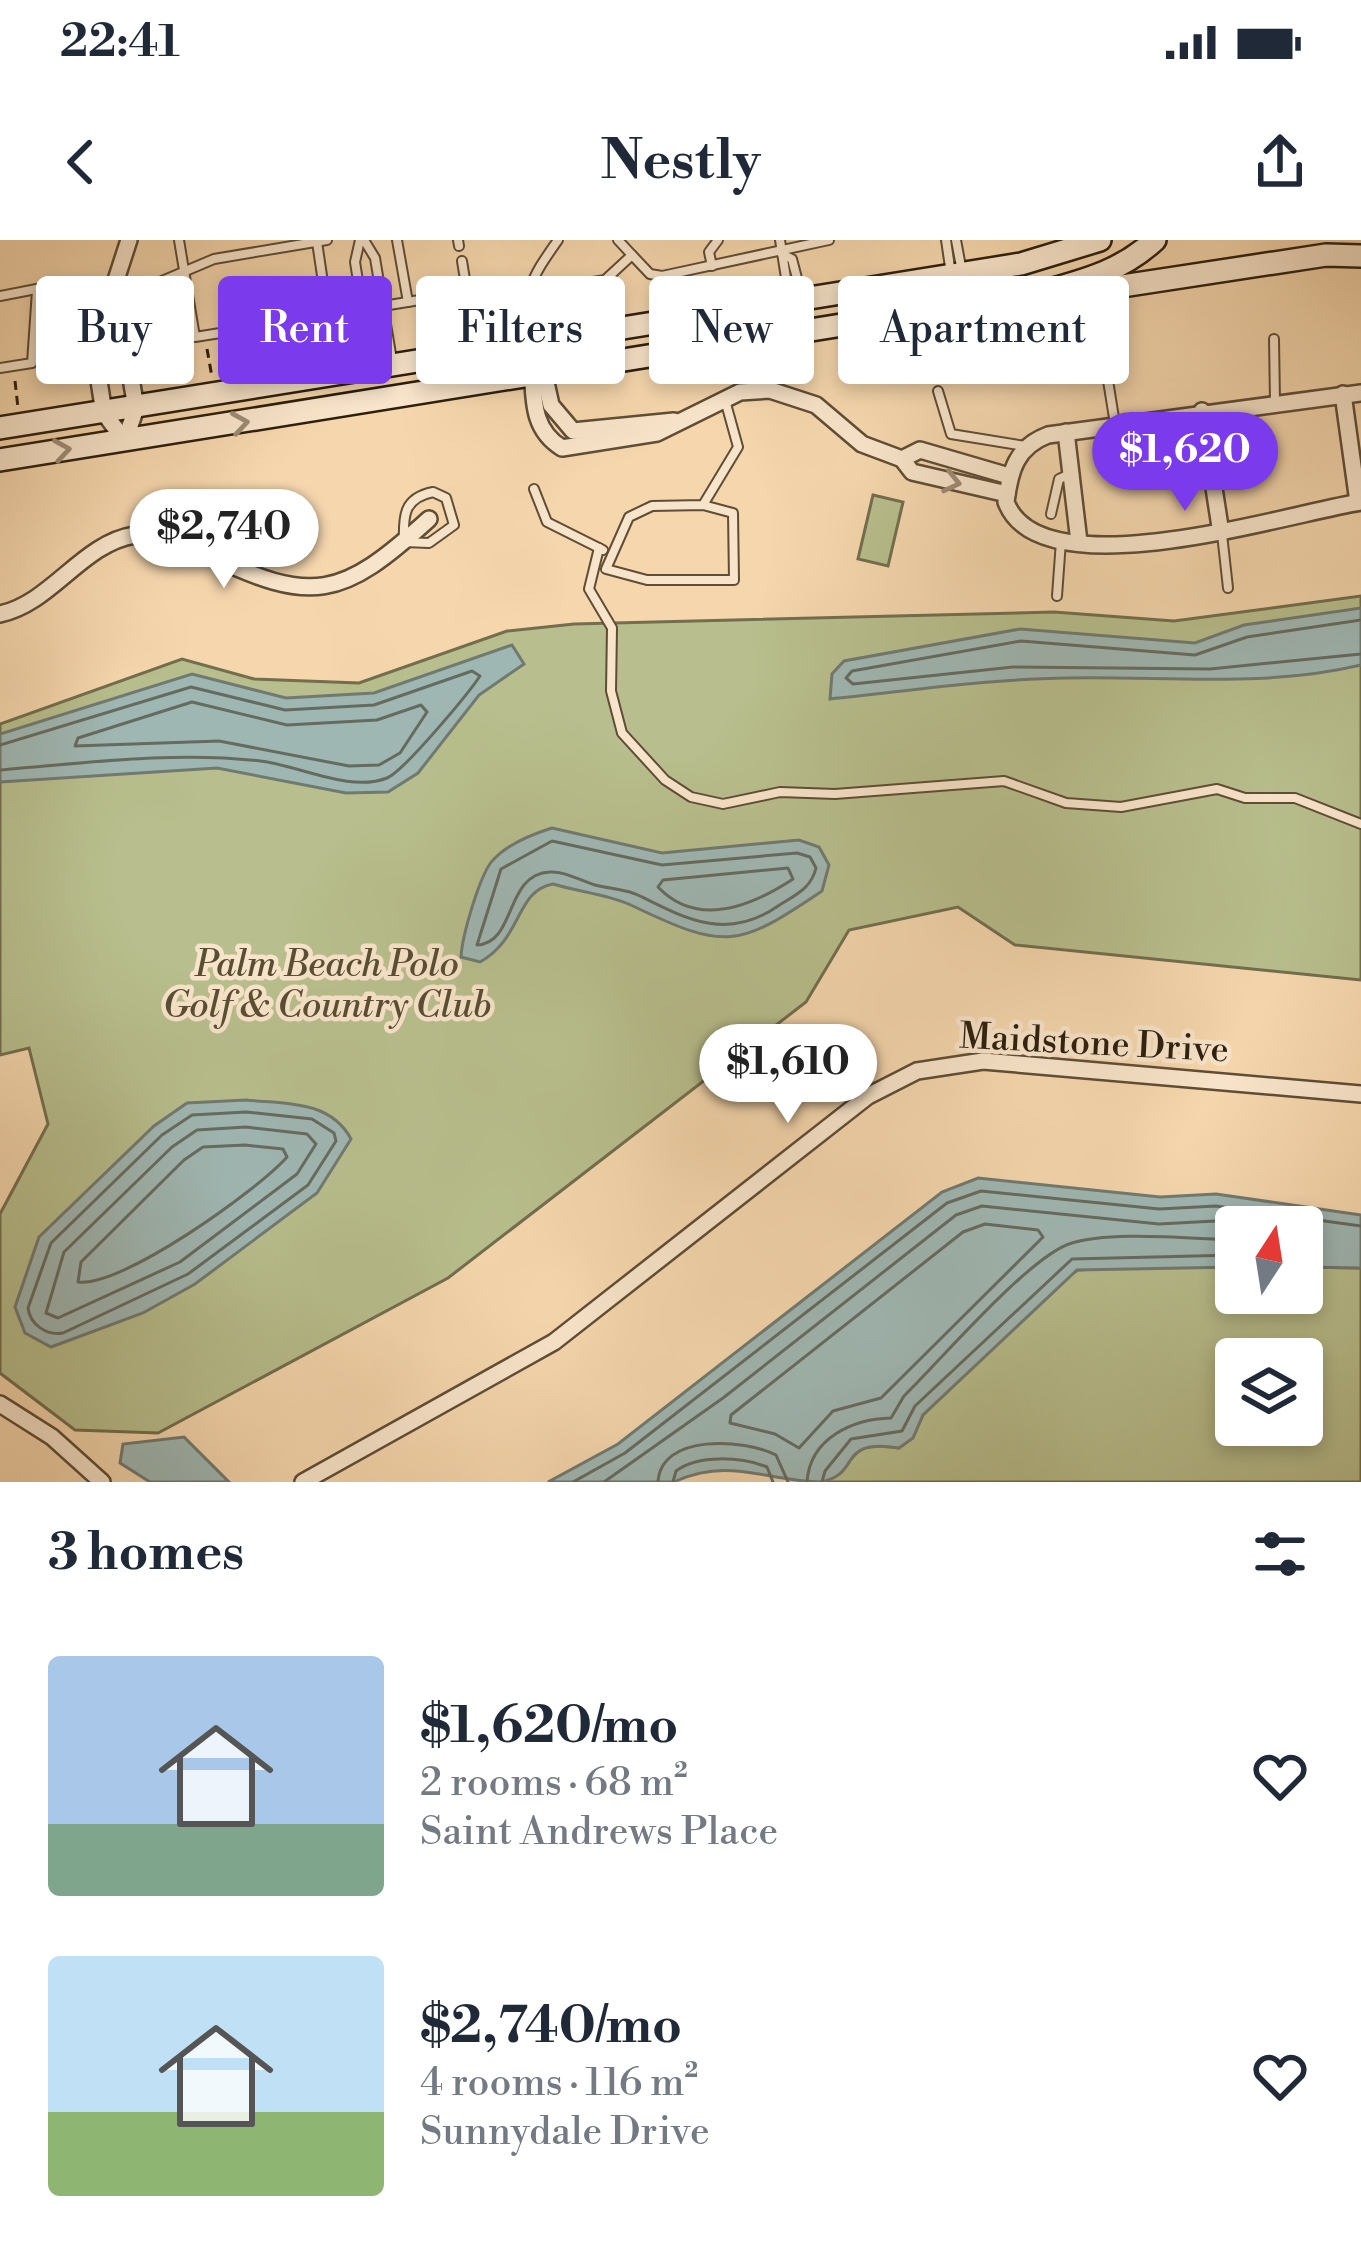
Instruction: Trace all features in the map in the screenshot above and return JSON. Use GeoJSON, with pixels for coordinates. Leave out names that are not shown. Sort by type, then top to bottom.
{"type":"FeatureCollection","features":[{"type":"Feature","properties":{"kind":"street"},"geometry":{"type":"LineString","coordinates":[[117,276],[129,240]]}},
{"type":"Feature","properties":{"kind":"street"},"geometry":{"type":"LineString","coordinates":[[814,296],[1021,264],[1100,240]]}},
{"type":"Feature","properties":{"kind":"street"},"geometry":{"type":"LineString","coordinates":[[1099,276],[1132,261],[1155,240]]}},
{"type":"Feature","properties":{"kind":"street"},"geometry":{"type":"LineString","coordinates":[[1129,286],[1326,255],[1361,256]]}},
{"type":"Feature","properties":{"kind":"street"},"geometry":{"type":"LineString","coordinates":[[99,384],[104,413],[124,441]]}},
{"type":"Feature","properties":{"kind":"street"},"geometry":{"type":"LineString","coordinates":[[124,441],[136,408],[132,384]]}},
{"type":"Feature","properties":{"kind":"street"},"geometry":{"type":"LineString","coordinates":[[0,428],[284,384]]}},
{"type":"Feature","properties":{"kind":"street"},"geometry":{"type":"LineString","coordinates":[[0,460],[420,384]]}},
{"type":"Feature","properties":{"kind":"street"},"geometry":{"type":"LineString","coordinates":[[538,384],[546,437],[562,448],[657,433],[725,399],[770,390],[801,398],[862,444],[902,459],[920,450],[1008,485]]}},
{"type":"Feature","properties":{"kind":"street"},"geometry":{"type":"LineString","coordinates":[[542,384],[550,405],[573,430],[677,421]]}},
{"type":"Feature","properties":{"kind":"street"},"geometry":{"type":"LineString","coordinates":[[1352,394],[1359,502],[1221,533],[1079,542],[1039,538],[1017,524],[1008,485],[1025,446],[1066,432],[1275,402],[1352,394]]}},
{"type":"Feature","properties":{"kind":"street"},"geometry":{"type":"LineString","coordinates":[[1202,411],[1221,533]]}},
{"type":"Feature","properties":{"kind":"street"},"geometry":{"type":"LineString","coordinates":[[1066,432],[1079,542]]}},
{"type":"Feature","properties":{"kind":"street"},"geometry":{"type":"LineString","coordinates":[[0,614],[34,599],[113,541],[137,534],[168,536],[290,589],[354,576],[430,519]]}},
{"type":"Feature","properties":{"kind":"street","name":"Maidstone Drive"},"geometry":{"type":"LineString","coordinates":[[303,1482],[554,1342],[868,1096],[917,1071],[983,1061],[1361,1094]]}},
{"type":"Feature","properties":{"kind":"street"},"geometry":{"type":"LineString","coordinates":[[0,1404],[52,1437],[102,1482]]}},
{"type":"Feature","properties":{"kind":"lane"},"geometry":{"type":"LineString","coordinates":[[179,240],[195,338],[328,316],[317,242]]}},
{"type":"Feature","properties":{"kind":"lane"},"geometry":{"type":"LineString","coordinates":[[179,276],[214,259],[276,244],[327,240]]}},
{"type":"Feature","properties":{"kind":"lane"},"geometry":{"type":"LineString","coordinates":[[362,240],[375,258],[378,276]]}},
{"type":"Feature","properties":{"kind":"lane"},"geometry":{"type":"LineString","coordinates":[[359,276],[355,262],[362,240]]}},
{"type":"Feature","properties":{"kind":"lane"},"geometry":{"type":"LineString","coordinates":[[397,240],[408,302]]}},
{"type":"Feature","properties":{"kind":"lane"},"geometry":{"type":"LineString","coordinates":[[532,276],[558,240]]}},
{"type":"Feature","properties":{"kind":"lane"},"geometry":{"type":"LineString","coordinates":[[618,240],[650,274],[662,276],[829,240]]}},
{"type":"Feature","properties":{"kind":"lane"},"geometry":{"type":"LineString","coordinates":[[712,266],[710,252],[718,240]]}},
{"type":"Feature","properties":{"kind":"lane"},"geometry":{"type":"LineString","coordinates":[[780,240],[781,253]]}},
{"type":"Feature","properties":{"kind":"lane"},"geometry":{"type":"LineString","coordinates":[[946,240],[957,274]]}},
{"type":"Feature","properties":{"kind":"lane"},"geometry":{"type":"LineString","coordinates":[[956,240],[957,274]]}},
{"type":"Feature","properties":{"kind":"lane"},"geometry":{"type":"LineString","coordinates":[[781,253],[792,259],[796,276]]}},
{"type":"Feature","properties":{"kind":"lane"},"geometry":{"type":"LineString","coordinates":[[608,276],[632,255]]}},
{"type":"Feature","properties":{"kind":"lane"},"geometry":{"type":"LineString","coordinates":[[462,261],[464,276]]}},
{"type":"Feature","properties":{"kind":"lane"},"geometry":{"type":"LineString","coordinates":[[0,296],[36,291]]}},
{"type":"Feature","properties":{"kind":"lane"},"geometry":{"type":"LineString","coordinates":[[392,305],[416,301]]}},
{"type":"Feature","properties":{"kind":"lane"},"geometry":{"type":"LineString","coordinates":[[0,368],[32,363],[36,315]]}},
{"type":"Feature","properties":{"kind":"lane"},"geometry":{"type":"LineString","coordinates":[[1274,339],[1275,402]]}},
{"type":"Feature","properties":{"kind":"lane"},"geometry":{"type":"LineString","coordinates":[[1109,384],[1115,424]]}},
{"type":"Feature","properties":{"kind":"lane"},"geometry":{"type":"LineString","coordinates":[[938,392],[951,434],[1025,446]]}},
{"type":"Feature","properties":{"kind":"lane"},"geometry":{"type":"LineString","coordinates":[[704,505],[738,447],[725,399]]}},
{"type":"Feature","properties":{"kind":"lane"},"geometry":{"type":"LineString","coordinates":[[1051,514],[1059,479],[1072,475]]}},
{"type":"Feature","properties":{"kind":"lane"},"geometry":{"type":"LineString","coordinates":[[533,489],[547,522],[610,553]]}},
{"type":"Feature","properties":{"kind":"lane"},"geometry":{"type":"LineString","coordinates":[[433,492],[446,498],[454,525],[445,536],[429,543],[404,542],[403,520],[415,496],[433,492]]}},
{"type":"Feature","properties":{"kind":"lane"},"geometry":{"type":"LineString","coordinates":[[704,505],[733,513],[734,580],[647,580],[606,568],[628,517],[652,506],[704,505]]}},
{"type":"Feature","properties":{"kind":"lane"},"geometry":{"type":"LineString","coordinates":[[1221,533],[1228,589]]}},
{"type":"Feature","properties":{"kind":"lane"},"geometry":{"type":"LineString","coordinates":[[1057,596],[1061,541]]}},
{"type":"Feature","properties":{"kind":"lane"},"geometry":{"type":"LineString","coordinates":[[599,548],[589,589],[612,628],[611,691],[619,724],[634,752],[692,796],[723,804],[780,792],[835,794],[1004,781],[1066,802],[1121,807],[1216,789],[1246,798],[1295,798],[1361,824]]}},
{"type":"Feature","properties":{"kind":"path"},"geometry":{"type":"LineString","coordinates":[[207,349],[212,377]]}},
{"type":"Feature","properties":{"kind":"path"},"geometry":{"type":"LineString","coordinates":[[15,381],[18,410]]}},
{"type":"Feature","properties":{"kind":"green space"},"geometry":{"type":"Polygon","coordinates":[[[873,495],[903,502],[888,566],[858,559],[873,495]]]}},
{"type":"Feature","properties":{"kind":"green space","name":"Palm Beach Polo Golf & Country Club"},"geometry":{"type":"Polygon","coordinates":[[[1361,596],[1361,980],[1015,945],[958,907],[849,930],[806,1002],[448,1278],[158,1433],[75,1430],[0,1373],[0,1214],[48,1124],[29,1048],[0,1055],[0,724],[182,659],[254,679],[359,683],[507,631],[574,624],[1054,612],[1174,621],[1361,596]]]}},
{"type":"Feature","properties":{"kind":"green space"},"geometry":{"type":"Polygon","coordinates":[[[1215,1267],[1215,1314],[1323,1314],[1323,1267],[1361,1268],[1361,1482],[820,1482],[868,1447],[899,1448],[912,1438],[923,1415],[1057,1284],[1078,1270],[1215,1267]]]}},
{"type":"Feature","properties":{"kind":"water"},"geometry":{"type":"Polygon","coordinates":[[[1361,608],[1361,665],[1325,672],[1252,679],[1038,679],[830,699],[832,674],[844,661],[1020,629],[1195,643],[1244,625],[1361,608]]]}},
{"type":"Feature","properties":{"kind":"water"},"geometry":{"type":"Polygon","coordinates":[[[512,645],[524,664],[479,695],[418,773],[388,792],[346,793],[217,768],[0,782],[0,734],[192,674],[286,698],[374,693],[512,645]]]}},
{"type":"Feature","properties":{"kind":"water"},"geometry":{"type":"Polygon","coordinates":[[[552,828],[662,853],[799,840],[819,847],[829,865],[822,891],[770,924],[731,936],[690,931],[616,899],[553,884],[532,896],[494,952],[480,962],[461,957],[473,905],[489,866],[513,844],[552,828]]]}},
{"type":"Feature","properties":{"kind":"water"},"geometry":{"type":"Polygon","coordinates":[[[246,1100],[306,1106],[342,1126],[351,1139],[317,1193],[195,1284],[143,1313],[51,1347],[25,1333],[15,1307],[39,1237],[154,1126],[187,1103],[246,1100]]]}},
{"type":"Feature","properties":{"kind":"water"},"geometry":{"type":"Polygon","coordinates":[[[978,1178],[1160,1197],[1216,1194],[1299,1206],[1215,1206],[1215,1267],[1077,1270],[923,1415],[913,1438],[899,1448],[879,1446],[857,1452],[834,1478],[802,1481],[713,1471],[674,1482],[548,1482],[618,1444],[942,1192],[978,1178]]]}},
{"type":"Feature","properties":{"kind":"water"},"geometry":{"type":"Polygon","coordinates":[[[1323,1209],[1361,1215],[1361,1268],[1323,1267],[1323,1209]]]}},
{"type":"Feature","properties":{"kind":"water"},"geometry":{"type":"Polygon","coordinates":[[[184,1437],[229,1482],[150,1482],[120,1463],[123,1444],[184,1437]]]}}]}
